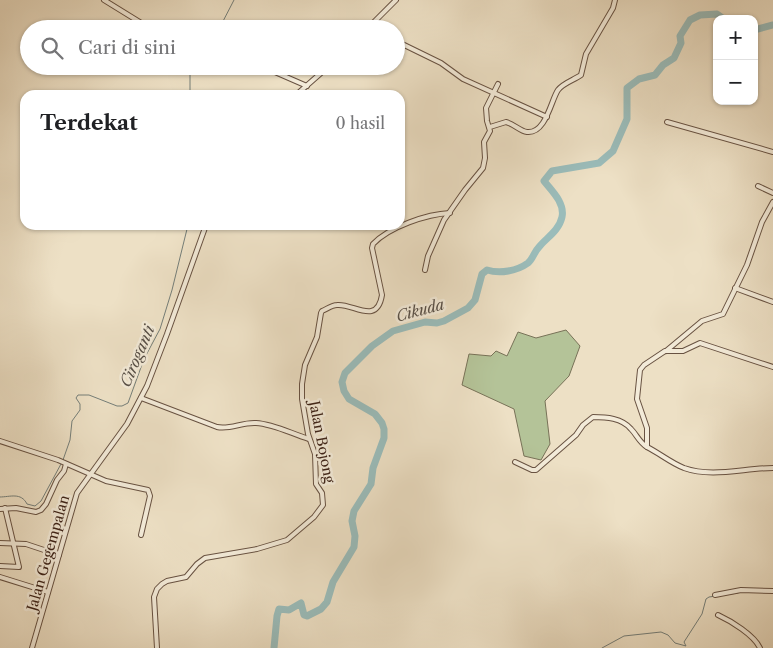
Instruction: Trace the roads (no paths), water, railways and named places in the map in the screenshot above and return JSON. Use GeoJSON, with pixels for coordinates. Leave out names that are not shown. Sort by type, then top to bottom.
{"type":"FeatureCollection","features":[{"type":"Feature","properties":{"kind":"street"},"geometry":{"type":"LineString","coordinates":[[104,0],[136,20]]}},
{"type":"Feature","properties":{"kind":"street"},"geometry":{"type":"LineString","coordinates":[[377,20],[396,0]]}},
{"type":"Feature","properties":{"kind":"street"},"geometry":{"type":"LineString","coordinates":[[490,127],[509,123],[530,132],[538,127],[547,117],[558,90],[582,73],[587,52],[613,8],[615,0]]}},
{"type":"Feature","properties":{"kind":"street"},"geometry":{"type":"LineString","coordinates":[[405,45],[441,63],[463,78],[494,94],[547,117]]}},
{"type":"Feature","properties":{"kind":"street"},"geometry":{"type":"LineString","coordinates":[[282,75],[307,86]]}},
{"type":"Feature","properties":{"kind":"street"},"geometry":{"type":"LineString","coordinates":[[302,90],[319,75]]}},
{"type":"Feature","properties":{"kind":"street"},"geometry":{"type":"LineString","coordinates":[[425,270],[426,262],[440,227],[465,190],[483,168],[485,158],[484,142],[490,133],[486,108],[498,84]]}},
{"type":"Feature","properties":{"kind":"street"},"geometry":{"type":"LineString","coordinates":[[667,122],[773,152]]}},
{"type":"Feature","properties":{"kind":"street"},"geometry":{"type":"LineString","coordinates":[[758,186],[773,193]]}},
{"type":"Feature","properties":{"kind":"street"},"geometry":{"type":"LineString","coordinates":[[647,447],[647,428],[637,399],[640,370],[702,321],[723,314],[748,265],[762,222],[773,202]]}},
{"type":"Feature","properties":{"kind":"street","name":"Jalan Bojong"},"geometry":{"type":"LineString","coordinates":[[405,225],[417,220],[450,213]]}},
{"type":"Feature","properties":{"kind":"street","name":"Jalan Gegempalan"},"geometry":{"type":"LineString","coordinates":[[32,648],[77,494],[127,424],[147,386],[204,230]]}},
{"type":"Feature","properties":{"kind":"street","name":"Jalan Bojong"},"geometry":{"type":"LineString","coordinates":[[156,648],[154,597],[157,589],[162,584],[166,581],[186,577],[205,558],[257,549],[286,540],[303,527],[320,509],[323,501],[322,493],[316,484],[315,454],[303,413],[302,384],[307,360],[318,337],[321,313],[325,309],[338,305],[365,311],[378,307],[382,295],[372,248],[373,244],[394,230]]}},
{"type":"Feature","properties":{"kind":"street"},"geometry":{"type":"LineString","coordinates":[[735,288],[773,302]]}},
{"type":"Feature","properties":{"kind":"street"},"geometry":{"type":"LineString","coordinates":[[665,351],[683,351],[700,343],[773,367]]}},
{"type":"Feature","properties":{"kind":"street"},"geometry":{"type":"LineString","coordinates":[[140,398],[222,429],[239,424],[257,423],[310,440]]}},
{"type":"Feature","properties":{"kind":"street"},"geometry":{"type":"LineString","coordinates":[[515,462],[536,470],[594,417],[625,423],[647,447],[677,465],[688,469],[721,472],[752,468],[773,468]]}},
{"type":"Feature","properties":{"kind":"street"},"geometry":{"type":"LineString","coordinates":[[0,441],[58,460],[106,481],[149,491],[150,496],[141,535]]}},
{"type":"Feature","properties":{"kind":"street"},"geometry":{"type":"LineString","coordinates":[[0,508],[16,508],[36,512],[41,510],[64,471],[65,464]]}},
{"type":"Feature","properties":{"kind":"street"},"geometry":{"type":"LineString","coordinates":[[0,566],[19,568],[5,508]]}},
{"type":"Feature","properties":{"kind":"street"},"geometry":{"type":"LineString","coordinates":[[0,543],[26,544],[59,554]]}},
{"type":"Feature","properties":{"kind":"street"},"geometry":{"type":"LineString","coordinates":[[0,577],[48,592]]}},
{"type":"Feature","properties":{"kind":"street"},"geometry":{"type":"LineString","coordinates":[[715,595],[741,590],[773,591]]}},
{"type":"Feature","properties":{"kind":"street"},"geometry":{"type":"LineString","coordinates":[[718,615],[732,622],[756,639],[760,648]]}},
{"type":"Feature","properties":{"kind":"waterway","name":"Ciroganti"},"geometry":{"type":"LineString","coordinates":[[224,20],[234,0]]}},
{"type":"Feature","properties":{"kind":"waterway","name":"Cikuda"},"geometry":{"type":"LineString","coordinates":[[274,648],[279,609],[289,610],[301,603],[304,615],[307,616],[321,609],[327,602],[333,582],[354,547],[355,536],[352,521],[354,511],[371,484],[373,468],[384,438],[382,423],[375,414],[349,399],[344,391],[342,382],[345,373],[372,346],[393,331],[425,322],[437,323],[444,321],[468,308],[475,300],[482,274],[487,270],[497,272],[508,271],[528,263],[537,249],[555,230],[562,217],[560,202],[544,181],[552,171],[599,163],[613,151],[627,119],[627,88],[639,79],[655,75],[663,65],[674,58],[681,43],[680,36],[690,20],[700,15],[718,15]]}},
{"type":"Feature","properties":{"kind":"waterway","name":"Cikuda"},"geometry":{"type":"LineString","coordinates":[[758,29],[773,25]]}},
{"type":"Feature","properties":{"kind":"waterway","name":"Ciroganti"},"geometry":{"type":"LineString","coordinates":[[190,75],[190,90]]}},
{"type":"Feature","properties":{"kind":"waterway","name":"Ciroganti"},"geometry":{"type":"LineString","coordinates":[[63,460],[70,440],[72,421],[80,410],[80,404],[76,398],[78,395],[89,395],[117,406],[128,403],[144,359],[160,329],[187,230]]}},
{"type":"Feature","properties":{"kind":"waterway","name":"Ciroganti"},"geometry":{"type":"LineString","coordinates":[[0,497],[22,498],[27,504],[35,506],[41,501],[61,464]]}},
{"type":"Feature","properties":{"kind":"waterway"},"geometry":{"type":"LineString","coordinates":[[602,648],[624,636],[661,632],[668,635],[675,643],[686,646],[684,642],[702,614],[706,599],[738,593]]}}]}
